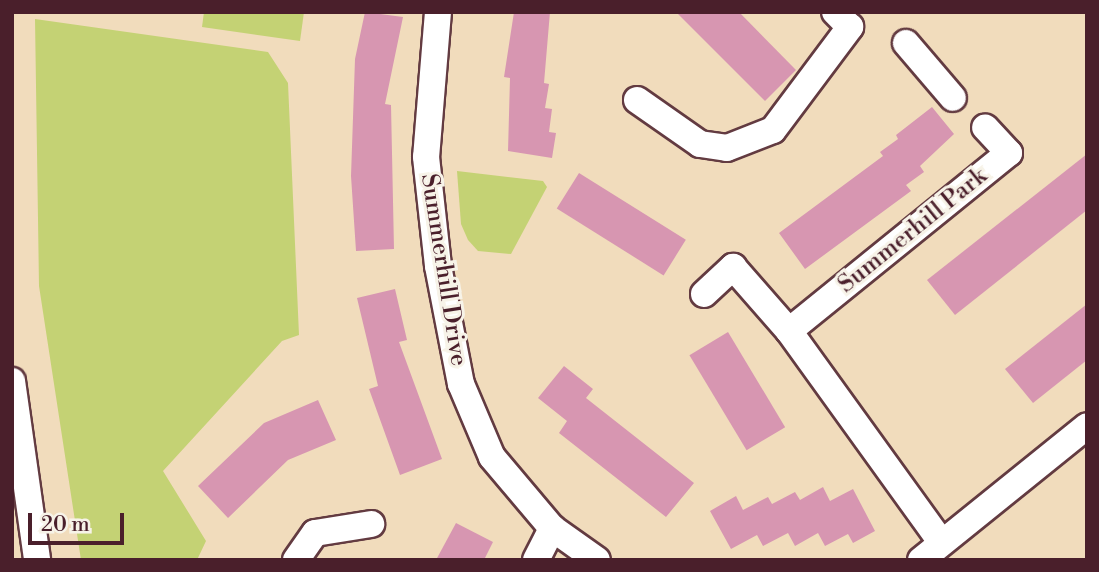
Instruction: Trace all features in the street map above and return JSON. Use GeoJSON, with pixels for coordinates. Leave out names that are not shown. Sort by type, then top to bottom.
{"type":"FeatureCollection","features":[{"type":"Feature","properties":{"kind":"street","name":"Summerhill Drive"},"geometry":{"type":"LineString","coordinates":[[438,12],[426,157],[438,266],[461,384],[492,457],[552,528],[597,560]]}},
{"type":"Feature","properties":{"kind":"street"},"geometry":{"type":"LineString","coordinates":[[637,100],[701,144],[727,148],[773,130],[850,27],[835,12]]}},
{"type":"Feature","properties":{"kind":"street"},"geometry":{"type":"LineString","coordinates":[[906,43],[953,98]]}},
{"type":"Feature","properties":{"kind":"street","name":"Summerhill Park"},"geometry":{"type":"LineString","coordinates":[[789,331],[1009,153],[985,127]]}},
{"type":"Feature","properties":{"kind":"street"},"geometry":{"type":"LineString","coordinates":[[704,294],[733,267],[789,331],[941,542]]}},
{"type":"Feature","properties":{"kind":"street"},"geometry":{"type":"LineString","coordinates":[[12,381],[17,461],[37,560]]}},
{"type":"Feature","properties":{"kind":"street"},"geometry":{"type":"LineString","coordinates":[[921,560],[1087,426]]}},
{"type":"Feature","properties":{"kind":"street"},"geometry":{"type":"LineString","coordinates":[[296,560],[315,533],[371,524]]}},
{"type":"Feature","properties":{"kind":"street"},"geometry":{"type":"LineString","coordinates":[[536,560],[552,528]]}},
{"type":"Feature","properties":{"kind":"green space"},"geometry":{"type":"Polygon","coordinates":[[[204,12],[304,12],[300,41],[202,27],[204,12]]]}},
{"type":"Feature","properties":{"kind":"green space"},"geometry":{"type":"Polygon","coordinates":[[[35,19],[268,52],[288,83],[299,335],[282,341],[163,471],[206,541],[197,560],[81,560],[39,286],[35,19]]]}},
{"type":"Feature","properties":{"kind":"green space"},"geometry":{"type":"Polygon","coordinates":[[[457,171],[543,181],[547,187],[511,254],[478,251],[468,240],[461,224],[457,171]]]}},
{"type":"Feature","properties":{"kind":"building"},"geometry":{"type":"Polygon","coordinates":[[[365,12],[403,17],[385,104],[391,105],[394,249],[356,251],[351,176],[355,59],[365,12]]]}},
{"type":"Feature","properties":{"kind":"building"},"geometry":{"type":"Polygon","coordinates":[[[514,12],[550,12],[544,83],[549,84],[545,108],[552,109],[549,132],[556,133],[552,158],[508,151],[510,78],[504,77],[514,12]]]}},
{"type":"Feature","properties":{"kind":"building"},"geometry":{"type":"Polygon","coordinates":[[[676,12],[739,12],[796,70],[765,101],[676,12]]]}},
{"type":"Feature","properties":{"kind":"building"},"geometry":{"type":"Polygon","coordinates":[[[932,107],[954,134],[920,166],[924,172],[906,185],[911,191],[805,269],[779,233],[883,156],[880,152],[898,139],[896,135],[932,107]]]}},
{"type":"Feature","properties":{"kind":"building"},"geometry":{"type":"Polygon","coordinates":[[[1087,154],[1087,210],[955,315],[927,280],[1087,154]]]}},
{"type":"Feature","properties":{"kind":"building"},"geometry":{"type":"Polygon","coordinates":[[[579,173],[686,240],[664,275],[557,209],[579,173]]]}},
{"type":"Feature","properties":{"kind":"building"},"geometry":{"type":"Polygon","coordinates":[[[395,289],[407,340],[399,342],[442,459],[400,475],[369,389],[378,386],[357,298],[395,289]]]}},
{"type":"Feature","properties":{"kind":"building"},"geometry":{"type":"Polygon","coordinates":[[[1087,304],[1087,360],[1033,403],[1005,369],[1087,304]]]}},
{"type":"Feature","properties":{"kind":"building"},"geometry":{"type":"Polygon","coordinates":[[[728,332],[785,427],[747,450],[689,355],[728,332]]]}},
{"type":"Feature","properties":{"kind":"building"},"geometry":{"type":"Polygon","coordinates":[[[564,366],[593,389],[586,398],[694,483],[666,517],[559,433],[567,421],[538,398],[564,366]]]}},
{"type":"Feature","properties":{"kind":"building"},"geometry":{"type":"Polygon","coordinates":[[[318,400],[336,440],[288,460],[228,518],[198,486],[264,423],[318,400]]]}},
{"type":"Feature","properties":{"kind":"building"},"geometry":{"type":"Polygon","coordinates":[[[823,487],[830,501],[853,489],[875,531],[853,543],[848,534],[825,546],[818,533],[795,546],[788,533],[763,546],[757,535],[731,549],[710,511],[736,496],[743,510],[768,497],[772,504],[795,492],[800,500],[823,487]]]}},
{"type":"Feature","properties":{"kind":"building"},"geometry":{"type":"Polygon","coordinates":[[[456,523],[493,542],[484,560],[436,560],[456,523]]]}}]}
